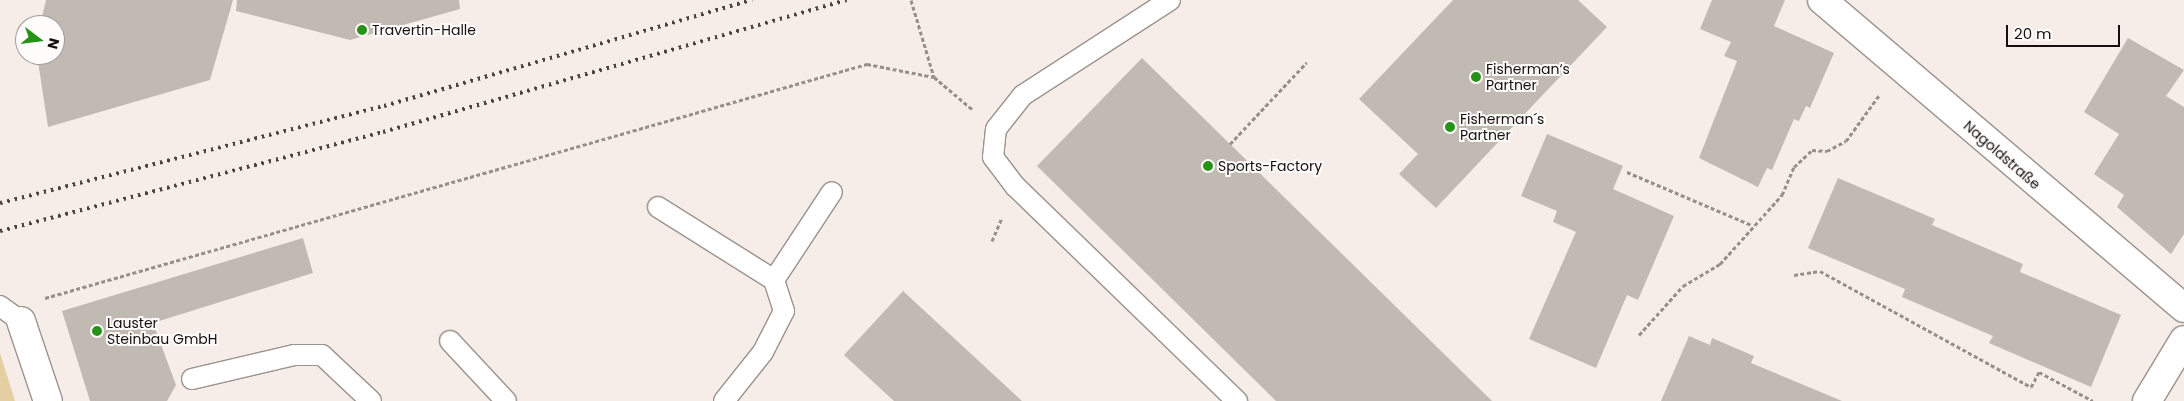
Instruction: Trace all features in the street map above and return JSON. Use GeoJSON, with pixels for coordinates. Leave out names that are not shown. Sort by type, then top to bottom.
{"type":"FeatureCollection","features":[{"type":"Feature","properties":{"kind":"street","name":"Nagoldstraße"},"geometry":{"type":"LineString","coordinates":[[1822,0],[2184,308]]}},
{"type":"Feature","properties":{"kind":"street"},"geometry":{"type":"LineString","coordinates":[[10,313],[48,401]]}},
{"type":"Feature","properties":{"kind":"street"},"geometry":{"type":"LineString","coordinates":[[2147,401],[2184,340]]}},
{"type":"Feature","properties":{"kind":"lane"},"geometry":{"type":"LineString","coordinates":[[1170,0],[1023,95],[996,129],[993,157],[1016,187],[1237,401]]}},
{"type":"Feature","properties":{"kind":"lane"},"geometry":{"type":"LineString","coordinates":[[774,280],[832,192]]}},
{"type":"Feature","properties":{"kind":"lane"},"geometry":{"type":"LineString","coordinates":[[658,207],[774,280],[784,312],[763,352],[724,401]]}},
{"type":"Feature","properties":{"kind":"lane"},"geometry":{"type":"LineString","coordinates":[[450,342],[506,401]]}},
{"type":"Feature","properties":{"kind":"lane"},"geometry":{"type":"LineString","coordinates":[[192,379],[294,355],[322,355],[370,401]]}},
{"type":"Feature","properties":{"kind":"path"},"geometry":{"type":"LineString","coordinates":[[911,0],[934,77]]}},
{"type":"Feature","properties":{"kind":"path"},"geometry":{"type":"LineString","coordinates":[[1230,144],[1307,62]]}},
{"type":"Feature","properties":{"kind":"path"},"geometry":{"type":"LineString","coordinates":[[60,294],[867,64],[934,77],[996,129]]}},
{"type":"Feature","properties":{"kind":"path"},"geometry":{"type":"LineString","coordinates":[[1639,335],[1683,286],[1720,264],[1751,225],[1782,195],[1794,168],[1812,150],[1827,151],[1846,140],[1900,67]]}},
{"type":"Feature","properties":{"kind":"path"},"geometry":{"type":"LineString","coordinates":[[1627,172],[1751,225]]}},
{"type":"Feature","properties":{"kind":"path"},"geometry":{"type":"LineString","coordinates":[[1794,275],[1820,271],[2031,387],[2039,372],[2093,401]]}},
{"type":"Feature","properties":{"kind":"shaded area"},"geometry":{"type":"Polygon","coordinates":[[[0,353],[15,401],[0,401],[0,353]]]}},
{"type":"Feature","properties":{"kind":"building"},"geometry":{"type":"Polygon","coordinates":[[[46,0],[233,0],[210,80],[48,127],[39,65],[65,65],[65,15],[42,15],[46,0]]]}},
{"type":"Feature","properties":{"kind":"building"},"geometry":{"type":"Polygon","coordinates":[[[237,0],[459,0],[460,9],[350,40],[236,11],[237,0]]]}},
{"type":"Feature","properties":{"kind":"building","name":"Fisherman´s Partner"},"geometry":{"type":"Polygon","coordinates":[[[1453,0],[1578,0],[1607,27],[1436,208],[1399,174],[1418,154],[1359,99],[1453,0]]]}},
{"type":"Feature","properties":{"kind":"building"},"geometry":{"type":"Polygon","coordinates":[[[1712,0],[1785,0],[1774,26],[1834,53],[1810,108],[1806,106],[1799,121],[1794,119],[1772,170],[1767,168],[1758,187],[1699,158],[1737,61],[1724,56],[1731,42],[1700,29],[1712,0]]]}},
{"type":"Feature","properties":{"kind":"building"},"geometry":{"type":"Polygon","coordinates":[[[2128,38],[2184,70],[2166,96],[2184,107],[2184,234],[2171,254],[2117,207],[2124,195],[2094,174],[2119,134],[2084,112],[2128,38]]]}},
{"type":"Feature","properties":{"kind":"building"},"geometry":{"type":"Polygon","coordinates":[[[1142,58],[1492,401],[1276,401],[1037,166],[1142,58]]]}},
{"type":"Feature","properties":{"kind":"building"},"geometry":{"type":"Polygon","coordinates":[[[1547,134],[1623,166],[1613,189],[1674,216],[1638,300],[1627,295],[1596,368],[1529,339],[1576,232],[1553,222],[1557,211],[1521,196],[1547,134]]]}},
{"type":"Feature","properties":{"kind":"building"},"geometry":{"type":"Polygon","coordinates":[[[1838,178],[1935,219],[1932,225],[2023,264],[2020,272],[2121,315],[2091,387],[1989,343],[1993,336],[1902,297],[1905,289],[1808,248],[1838,178]]]}},
{"type":"Feature","properties":{"kind":"building"},"geometry":{"type":"Polygon","coordinates":[[[303,238],[313,273],[153,323],[176,385],[167,401],[90,401],[62,311],[303,238]]]}},
{"type":"Feature","properties":{"kind":"building"},"geometry":{"type":"Polygon","coordinates":[[[903,291],[1022,401],[894,401],[844,355],[903,291]]]}},
{"type":"Feature","properties":{"kind":"building"},"geometry":{"type":"Polygon","coordinates":[[[1689,336],[1710,345],[1712,338],[1754,356],[1751,363],[1842,401],[1661,401],[1689,336]]]}},
{"type":"Feature","properties":{"kind":"railway"},"geometry":{"type":"LineString","coordinates":[[0,203],[384,106],[752,0]]}},
{"type":"Feature","properties":{"kind":"railway"},"geometry":{"type":"LineString","coordinates":[[0,231],[383,132],[847,0]]}},
{"type":"Feature","properties":{"kind":"place","name":"Travertin-Halle"},"geometry":{"type":"Point","coordinates":[362,30]}},
{"type":"Feature","properties":{"kind":"place","name":"Fisherman‘s Partner"},"geometry":{"type":"Point","coordinates":[1476,77]}},
{"type":"Feature","properties":{"kind":"place","name":"Fisherman´s Partner"},"geometry":{"type":"Point","coordinates":[1450,127]}},
{"type":"Feature","properties":{"kind":"place","name":"Sports-Factory"},"geometry":{"type":"Point","coordinates":[1208,166]}},
{"type":"Feature","properties":{"kind":"place","name":"Lauster Steinbau GmbH"},"geometry":{"type":"Point","coordinates":[97,331]}}]}
